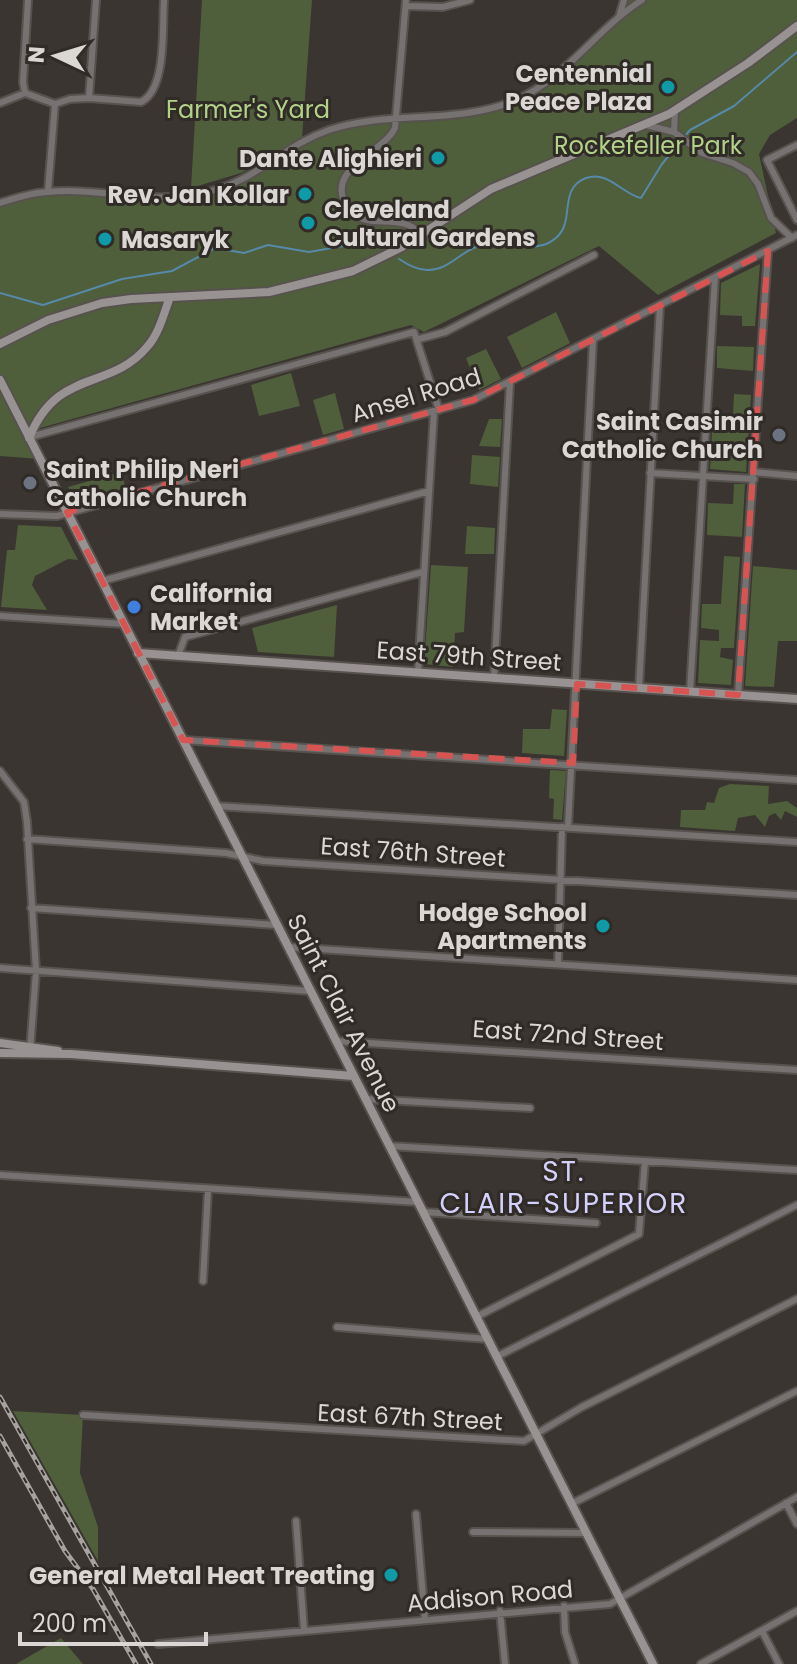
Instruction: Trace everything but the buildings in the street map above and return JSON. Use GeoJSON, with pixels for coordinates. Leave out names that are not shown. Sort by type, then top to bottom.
{"type":"FeatureCollection","features":[{"type":"Feature","properties":{"kind":"main road"},"geometry":{"type":"LineString","coordinates":[[0,344],[74,311],[122,300],[295,288],[332,279],[388,255],[491,189],[675,111],[797,26]]}},
{"type":"Feature","properties":{"kind":"main road"},"geometry":{"type":"LineString","coordinates":[[29,438],[40,413],[54,398],[123,365],[145,350],[156,334],[170,297]]}},
{"type":"Feature","properties":{"kind":"main road","name":"Saint Clair Avenue"},"geometry":{"type":"LineString","coordinates":[[0,380],[650,1663]]}},
{"type":"Feature","properties":{"kind":"main road","name":"East 79th Street"},"geometry":{"type":"LineString","coordinates":[[138,653],[797,699]]}},
{"type":"Feature","properties":{"kind":"main road"},"geometry":{"type":"LineString","coordinates":[[0,1043],[30,1045],[71,1054]]}},
{"type":"Feature","properties":{"kind":"main road"},"geometry":{"type":"LineString","coordinates":[[0,1053],[71,1054],[353,1076]]}},
{"type":"Feature","properties":{"kind":"street"},"geometry":{"type":"LineString","coordinates":[[25,93],[28,0]]}},
{"type":"Feature","properties":{"kind":"street"},"geometry":{"type":"LineString","coordinates":[[89,98],[96,0]]}},
{"type":"Feature","properties":{"kind":"street"},"geometry":{"type":"LineString","coordinates":[[0,103],[25,93],[55,104],[89,98],[141,102],[154,92],[164,0]]}},
{"type":"Feature","properties":{"kind":"street"},"geometry":{"type":"LineString","coordinates":[[421,235],[406,222],[359,217],[350,210],[345,199],[344,182],[350,169],[364,155],[387,142],[398,117],[406,3],[443,7],[470,0]]}},
{"type":"Feature","properties":{"kind":"street"},"geometry":{"type":"LineString","coordinates":[[619,17],[624,0]]}},
{"type":"Feature","properties":{"kind":"street"},"geometry":{"type":"LineString","coordinates":[[0,203],[48,191],[147,197],[199,194],[242,182],[301,143],[328,130],[398,117],[464,115],[513,101],[558,76],[619,17],[642,0]]}},
{"type":"Feature","properties":{"kind":"street"},"geometry":{"type":"LineString","coordinates":[[48,191],[55,104]]}},
{"type":"Feature","properties":{"kind":"street"},"geometry":{"type":"LineString","coordinates":[[675,111],[676,134]]}},
{"type":"Feature","properties":{"kind":"street"},"geometry":{"type":"LineString","coordinates":[[645,125],[676,134],[689,145],[749,172],[758,184],[771,218],[794,237]]}},
{"type":"Feature","properties":{"kind":"street"},"geometry":{"type":"LineString","coordinates":[[797,145],[767,160],[797,220]]}},
{"type":"Feature","properties":{"kind":"street","name":"Ansel Road"},"geometry":{"type":"LineString","coordinates":[[0,514],[57,516],[473,400],[794,237]]}},
{"type":"Feature","properties":{"kind":"street"},"geometry":{"type":"LineString","coordinates":[[738,695],[768,251]]}},
{"type":"Feature","properties":{"kind":"street"},"geometry":{"type":"LineString","coordinates":[[419,339],[445,332],[594,255]]}},
{"type":"Feature","properties":{"kind":"street"},"geometry":{"type":"LineString","coordinates":[[690,692],[715,277]]}},
{"type":"Feature","properties":{"kind":"street"},"geometry":{"type":"LineString","coordinates":[[639,688],[660,305]]}},
{"type":"Feature","properties":{"kind":"street"},"geometry":{"type":"LineString","coordinates":[[29,438],[414,332],[419,339],[436,411],[418,673]]}},
{"type":"Feature","properties":{"kind":"street"},"geometry":{"type":"LineString","coordinates":[[558,964],[563,888],[560,880],[573,763],[574,684],[593,341]]}},
{"type":"Feature","properties":{"kind":"street"},"geometry":{"type":"LineString","coordinates":[[494,678],[510,382]]}},
{"type":"Feature","properties":{"kind":"street"},"geometry":{"type":"LineString","coordinates":[[650,473],[797,476]]}},
{"type":"Feature","properties":{"kind":"street"},"geometry":{"type":"LineString","coordinates":[[102,581],[429,491]]}},
{"type":"Feature","properties":{"kind":"street"},"geometry":{"type":"LineString","coordinates":[[178,656],[185,637],[423,572]]}},
{"type":"Feature","properties":{"kind":"street"},"geometry":{"type":"LineString","coordinates":[[0,616],[124,624]]}},
{"type":"Feature","properties":{"kind":"street"},"geometry":{"type":"LineString","coordinates":[[183,740],[573,763],[797,780]]}},
{"type":"Feature","properties":{"kind":"street"},"geometry":{"type":"LineString","coordinates":[[0,771],[24,802],[36,971],[29,1055]]}},
{"type":"Feature","properties":{"kind":"street"},"geometry":{"type":"LineString","coordinates":[[216,806],[797,842]]}},
{"type":"Feature","properties":{"kind":"street","name":"East 76th Street"},"geometry":{"type":"LineString","coordinates":[[27,839],[242,856],[263,861],[797,895]]}},
{"type":"Feature","properties":{"kind":"street"},"geometry":{"type":"LineString","coordinates":[[31,908],[276,925]]}},
{"type":"Feature","properties":{"kind":"street"},"geometry":{"type":"LineString","coordinates":[[288,947],[797,980]]}},
{"type":"Feature","properties":{"kind":"street"},"geometry":{"type":"LineString","coordinates":[[0,968],[310,991]]}},
{"type":"Feature","properties":{"kind":"street","name":"East 72nd Street"},"geometry":{"type":"LineString","coordinates":[[336,1041],[797,1070]]}},
{"type":"Feature","properties":{"kind":"street"},"geometry":{"type":"LineString","coordinates":[[365,1099],[530,1108]]}},
{"type":"Feature","properties":{"kind":"street"},"geometry":{"type":"LineString","coordinates":[[389,1146],[797,1170]]}},
{"type":"Feature","properties":{"kind":"street"},"geometry":{"type":"LineString","coordinates":[[476,1317],[639,1234],[645,1161]]}},
{"type":"Feature","properties":{"kind":"street"},"geometry":{"type":"LineString","coordinates":[[0,1175],[417,1202]]}},
{"type":"Feature","properties":{"kind":"street"},"geometry":{"type":"LineString","coordinates":[[203,1281],[208,1190]]}},
{"type":"Feature","properties":{"kind":"street"},"geometry":{"type":"LineString","coordinates":[[496,1357],[797,1205]]}},
{"type":"Feature","properties":{"kind":"street"},"geometry":{"type":"LineString","coordinates":[[423,1212],[596,1223]]}},
{"type":"Feature","properties":{"kind":"street","name":"East 67th Street"},"geometry":{"type":"LineString","coordinates":[[83,1415],[524,1441],[582,1407],[797,1299]]}},
{"type":"Feature","properties":{"kind":"street"},"geometry":{"type":"LineString","coordinates":[[337,1327],[487,1339]]}},
{"type":"Feature","properties":{"kind":"street"},"geometry":{"type":"LineString","coordinates":[[571,1504],[797,1391]]}},
{"type":"Feature","properties":{"kind":"street","name":"Addison Road"},"geometry":{"type":"LineString","coordinates":[[158,1644],[500,1611],[610,1604],[797,1497]]}},
{"type":"Feature","properties":{"kind":"street"},"geometry":{"type":"LineString","coordinates":[[786,1503],[797,1524]]}},
{"type":"Feature","properties":{"kind":"street"},"geometry":{"type":"LineString","coordinates":[[416,1514],[425,1620]]}},
{"type":"Feature","properties":{"kind":"street"},"geometry":{"type":"LineString","coordinates":[[296,1521],[304,1630]]}},
{"type":"Feature","properties":{"kind":"street"},"geometry":{"type":"LineString","coordinates":[[473,1532],[586,1533]]}},
{"type":"Feature","properties":{"kind":"street"},"geometry":{"type":"LineString","coordinates":[[564,1606],[565,1632],[575,1664]]}},
{"type":"Feature","properties":{"kind":"street"},"geometry":{"type":"LineString","coordinates":[[500,1611],[505,1664]]}},
{"type":"Feature","properties":{"kind":"street"},"geometry":{"type":"LineString","coordinates":[[701,1664],[797,1611]]}},
{"type":"Feature","properties":{"kind":"street"},"geometry":{"type":"LineString","coordinates":[[762,1631],[779,1664]]}},
{"type":"Feature","properties":{"kind":"highlighted area"},"geometry":{"type":"Polygon","coordinates":[[[768,251],[738,695],[577,684],[573,763],[183,740],[67,512],[473,400],[768,251]]]}},
{"type":"Feature","properties":{"kind":"green space","name":"Farmer's Yard"},"geometry":{"type":"Polygon","coordinates":[[[202,0],[312,0],[302,138],[241,173],[191,188],[202,0]]]}},
{"type":"Feature","properties":{"kind":"green space","name":"Rockefeller Park"},"geometry":{"type":"Polygon","coordinates":[[[629,0],[797,0],[797,118],[770,135],[759,154],[776,233],[658,295],[599,246],[424,332],[411,325],[40,428],[29,438],[40,459],[0,456],[0,204],[42,195],[148,198],[208,193],[243,180],[312,138],[342,126],[371,121],[448,117],[488,109],[536,88],[579,58],[615,21],[629,0]]]}},
{"type":"Feature","properties":{"kind":"green space"},"geometry":{"type":"Polygon","coordinates":[[[760,264],[755,326],[742,326],[742,316],[720,315],[721,283],[760,264]]]}},
{"type":"Feature","properties":{"kind":"green space"},"geometry":{"type":"Polygon","coordinates":[[[556,312],[570,343],[522,368],[507,337],[556,312]]]}},
{"type":"Feature","properties":{"kind":"green space"},"geometry":{"type":"Polygon","coordinates":[[[717,346],[754,347],[753,371],[717,368],[717,346]]]}},
{"type":"Feature","properties":{"kind":"green space"},"geometry":{"type":"Polygon","coordinates":[[[486,349],[501,379],[479,390],[466,358],[486,349]]]}},
{"type":"Feature","properties":{"kind":"green space"},"geometry":{"type":"Polygon","coordinates":[[[291,373],[300,406],[259,416],[251,385],[291,373]]]}},
{"type":"Feature","properties":{"kind":"green space"},"geometry":{"type":"Polygon","coordinates":[[[335,393],[344,429],[323,435],[313,400],[335,393]]]}},
{"type":"Feature","properties":{"kind":"green space"},"geometry":{"type":"Polygon","coordinates":[[[734,394],[751,395],[746,472],[710,469],[713,414],[733,416],[734,394]]]}},
{"type":"Feature","properties":{"kind":"green space"},"geometry":{"type":"Polygon","coordinates":[[[489,419],[502,419],[500,447],[479,446],[489,419]]]}},
{"type":"Feature","properties":{"kind":"green space"},"geometry":{"type":"Polygon","coordinates":[[[472,455],[500,457],[498,487],[470,484],[472,455]]]}},
{"type":"Feature","properties":{"kind":"green space"},"geometry":{"type":"Polygon","coordinates":[[[121,472],[126,488],[76,501],[68,487],[121,472]]]}},
{"type":"Feature","properties":{"kind":"green space"},"geometry":{"type":"Polygon","coordinates":[[[734,484],[745,484],[742,537],[707,535],[708,503],[733,504],[734,484]]]}},
{"type":"Feature","properties":{"kind":"green space"},"geometry":{"type":"Polygon","coordinates":[[[18,525],[61,527],[78,560],[68,559],[35,576],[32,585],[47,610],[1,607],[7,550],[15,550],[18,525]]]}},
{"type":"Feature","properties":{"kind":"green space"},"geometry":{"type":"Polygon","coordinates":[[[467,526],[495,528],[494,554],[465,554],[467,526]]]}},
{"type":"Feature","properties":{"kind":"green space"},"geometry":{"type":"Polygon","coordinates":[[[724,556],[740,557],[734,648],[721,648],[720,657],[733,660],[731,685],[698,683],[700,640],[719,641],[719,630],[701,628],[702,604],[721,604],[724,556]]]}},
{"type":"Feature","properties":{"kind":"green space"},"geometry":{"type":"Polygon","coordinates":[[[431,565],[468,567],[464,632],[455,633],[453,667],[424,664],[431,565]]]}},
{"type":"Feature","properties":{"kind":"green space"},"geometry":{"type":"Polygon","coordinates":[[[753,566],[797,570],[797,641],[778,641],[774,687],[745,686],[753,566]]]}},
{"type":"Feature","properties":{"kind":"green space"},"geometry":{"type":"Polygon","coordinates":[[[337,605],[334,657],[258,652],[252,628],[337,605]]]}},
{"type":"Feature","properties":{"kind":"green space"},"geometry":{"type":"Polygon","coordinates":[[[552,709],[567,710],[564,756],[522,753],[523,729],[550,729],[552,709]]]}},
{"type":"Feature","properties":{"kind":"green space"},"geometry":{"type":"Polygon","coordinates":[[[550,770],[566,771],[562,820],[553,819],[554,799],[549,798],[550,770]]]}},
{"type":"Feature","properties":{"kind":"green space"},"geometry":{"type":"Polygon","coordinates":[[[730,784],[769,786],[768,804],[787,801],[797,808],[797,817],[785,811],[781,820],[775,813],[769,816],[765,827],[755,815],[738,818],[735,831],[680,827],[681,810],[705,810],[707,802],[714,803],[719,788],[730,784]]]}},
{"type":"Feature","properties":{"kind":"green space"},"geometry":{"type":"Polygon","coordinates":[[[13,1411],[83,1415],[80,1473],[98,1527],[98,1561],[13,1411]]]}},
{"type":"Feature","properties":{"kind":"green space"},"geometry":{"type":"Polygon","coordinates":[[[61,1638],[83,1664],[16,1664],[61,1638]]]}},
{"type":"Feature","properties":{"kind":"waterway"},"geometry":{"type":"LineString","coordinates":[[399,259],[423,270],[435,269],[482,245],[532,247],[551,242],[563,228],[572,189],[586,178],[601,177],[641,198],[662,164],[690,130],[734,106],[797,52]]}},
{"type":"Feature","properties":{"kind":"waterway"},"geometry":{"type":"LineString","coordinates":[[0,293],[43,305],[122,279],[172,271],[215,248],[244,253],[268,245],[309,252],[343,246],[368,236],[386,242]]}},
{"type":"Feature","properties":{"kind":"railway"},"geometry":{"type":"LineString","coordinates":[[0,1397],[151,1664]]}},
{"type":"Feature","properties":{"kind":"railway"},"geometry":{"type":"LineString","coordinates":[[0,1436],[65,1551],[93,1589],[136,1664]]}},
{"type":"Feature","properties":{"kind":"place","name":"Centennial Peace Plaza"},"geometry":{"type":"Point","coordinates":[668,87]}},
{"type":"Feature","properties":{"kind":"place","name":"Dante Alighieri"},"geometry":{"type":"Point","coordinates":[438,158]}},
{"type":"Feature","properties":{"kind":"place","name":"Rev. Jan Kollar"},"geometry":{"type":"Point","coordinates":[305,194]}},
{"type":"Feature","properties":{"kind":"place","name":"Cleveland Cultural Gardens"},"geometry":{"type":"Point","coordinates":[308,223]}},
{"type":"Feature","properties":{"kind":"place","name":"Masaryk"},"geometry":{"type":"Point","coordinates":[105,239]}},
{"type":"Feature","properties":{"kind":"place","name":"Saint Casimir Catholic Church"},"geometry":{"type":"Point","coordinates":[779,435]}},
{"type":"Feature","properties":{"kind":"place","name":"Saint Philip Neri Catholic Church"},"geometry":{"type":"Point","coordinates":[30,483]}},
{"type":"Feature","properties":{"kind":"place","name":"California Market"},"geometry":{"type":"Point","coordinates":[134,607]}},
{"type":"Feature","properties":{"kind":"place","name":"Hodge School Apartments"},"geometry":{"type":"Point","coordinates":[603,926]}},
{"type":"Feature","properties":{"kind":"place","name":"General Metal Heat Treating"},"geometry":{"type":"Point","coordinates":[391,1575]}},
{"type":"Feature","properties":{"kind":"district","name":"ST. CLAIR-SUPERIOR"},"geometry":{"type":"Point","coordinates":[564,1187]}}]}
